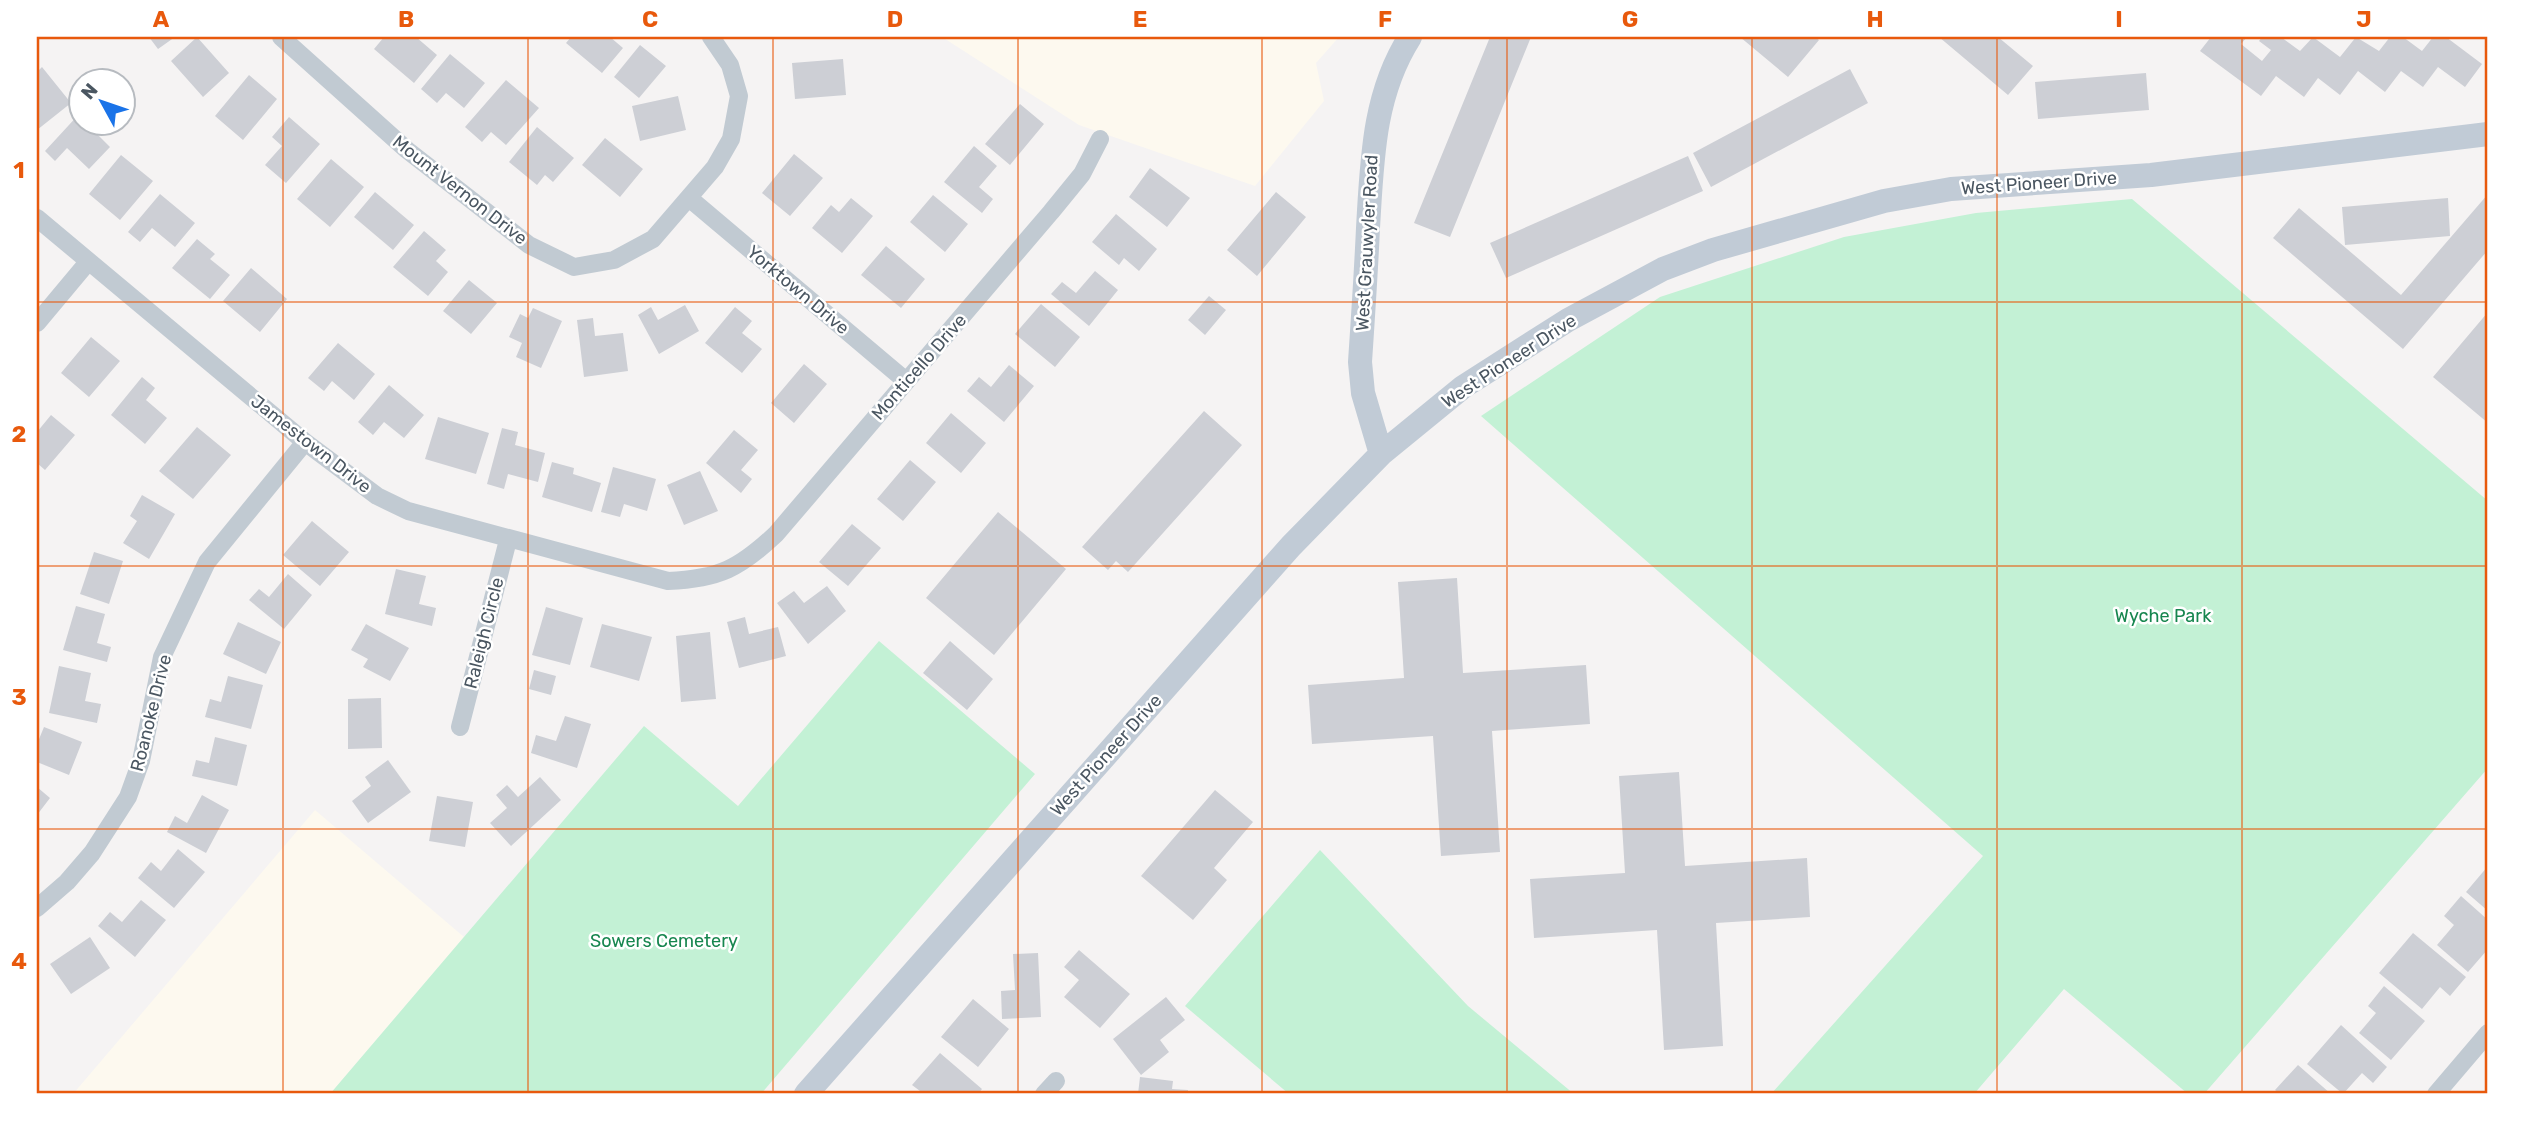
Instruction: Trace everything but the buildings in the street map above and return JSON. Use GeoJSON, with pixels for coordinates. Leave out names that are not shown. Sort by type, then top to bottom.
{"type":"FeatureCollection","features":[{"type":"Feature","properties":{"kind":"main road","name":"West Grauwyler Road"},"geometry":{"type":"LineString","coordinates":[[1381,454],[1363,393],[1360,362],[1373,149],[1381,101],[1398,56],[1410,37]]}},
{"type":"Feature","properties":{"kind":"main road","name":"West Pioneer Drive"},"geometry":{"type":"LineString","coordinates":[[806,1094],[1291,546],[1381,454],[1463,387],[1568,320],[1663,269],[1763,233],[1884,201],[1951,189],[2151,175],[2488,134]]}},
{"type":"Feature","properties":{"kind":"street","name":"Mount Vernon Drive"},"geometry":{"type":"LineString","coordinates":[[281,37],[407,150],[529,245],[575,267],[614,260],[653,239],[715,167],[731,139],[738,114],[736,80],[730,65],[711,37]]}},
{"type":"Feature","properties":{"kind":"street","name":"Monticello Drive"},"geometry":{"type":"LineString","coordinates":[[718,575],[741,565],[776,534],[1067,193],[1082,174],[1100,139]]}},
{"type":"Feature","properties":{"kind":"street","name":"Yorktown Drive"},"geometry":{"type":"LineString","coordinates":[[689,198],[906,381]]}},
{"type":"Feature","properties":{"kind":"street","name":"Jamestown Drive"},"geometry":{"type":"LineString","coordinates":[[37,218],[305,442],[364,487],[408,511],[668,581],[718,575]]}},
{"type":"Feature","properties":{"kind":"street"},"geometry":{"type":"LineString","coordinates":[[37,323],[88,262]]}},
{"type":"Feature","properties":{"kind":"street","name":"Roanoke Drive"},"geometry":{"type":"LineString","coordinates":[[37,908],[68,882],[92,853],[128,797],[141,761],[162,657],[207,562],[305,442]]}},
{"type":"Feature","properties":{"kind":"street","name":"Raleigh Circle"},"geometry":{"type":"LineString","coordinates":[[460,727],[508,540]]}},
{"type":"Feature","properties":{"kind":"street"},"geometry":{"type":"LineString","coordinates":[[2436,1094],[2488,1032]]}},
{"type":"Feature","properties":{"kind":"shaded area"},"geometry":{"type":"Polygon","coordinates":[[[942,37],[1339,37],[1316,63],[1324,101],[1255,186],[1079,125],[942,37]]]}},
{"type":"Feature","properties":{"kind":"shaded area"},"geometry":{"type":"Polygon","coordinates":[[[315,810],[464,937],[330,1094],[73,1094],[315,810]]]}},
{"type":"Feature","properties":{"kind":"green space","name":"Wyche Park"},"geometry":{"type":"Polygon","coordinates":[[[2132,199],[2488,501],[2488,768],[2204,1094],[2188,1094],[2064,989],[1974,1094],[1771,1094],[1983,856],[1481,416],[1660,297],[1844,237],[1976,213],[2132,199]]]}},
{"type":"Feature","properties":{"kind":"green space","name":"Sowers Cemetery"},"geometry":{"type":"Polygon","coordinates":[[[879,641],[1035,774],[761,1094],[330,1094],[644,726],[738,806],[879,641]]]}},
{"type":"Feature","properties":{"kind":"green space"},"geometry":{"type":"Polygon","coordinates":[[[1320,850],[1468,1006],[1574,1094],[1289,1094],[1185,1006],[1320,850]]]}}]}
